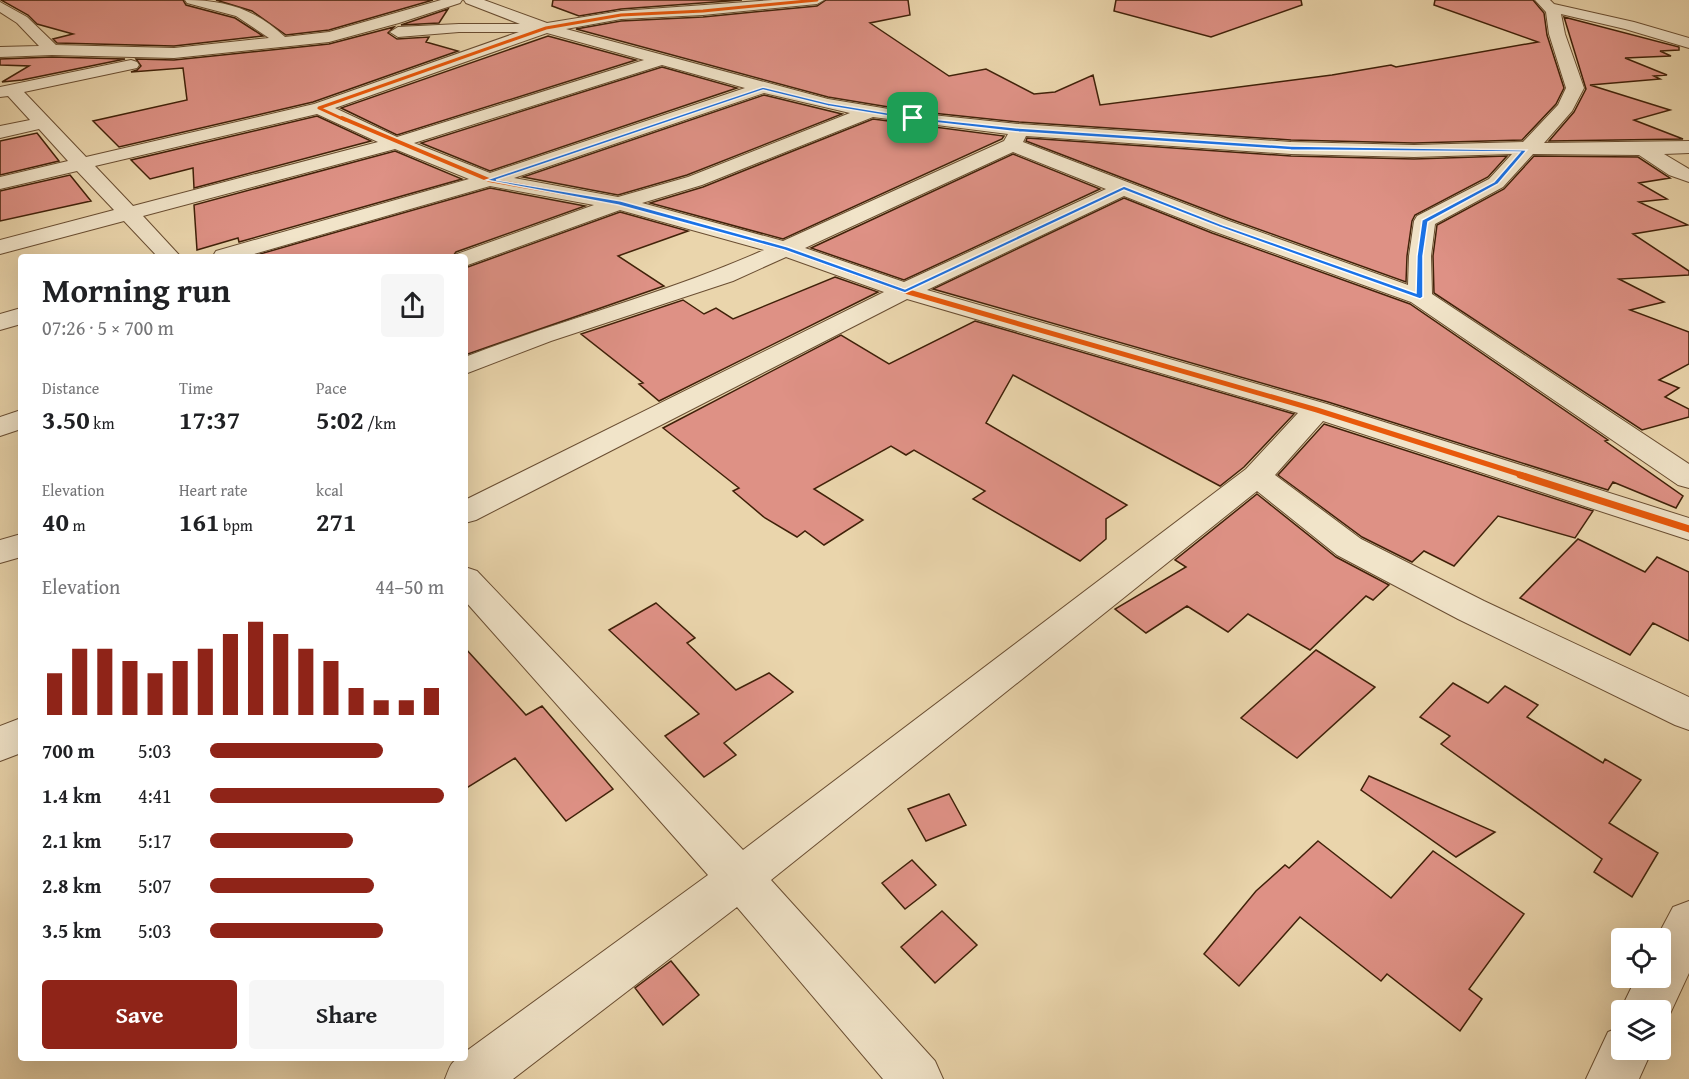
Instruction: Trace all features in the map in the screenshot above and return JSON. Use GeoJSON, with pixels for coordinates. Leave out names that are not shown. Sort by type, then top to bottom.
{"type":"FeatureCollection","features":[{"type":"Feature","properties":{"kind":"street"},"geometry":{"type":"LineString","coordinates":[[192,0],[218,4],[245,15],[266,26],[282,42]]}},
{"type":"Feature","properties":{"kind":"street"},"geometry":{"type":"LineString","coordinates":[[329,37],[394,20],[455,0]]}},
{"type":"Feature","properties":{"kind":"street"},"geometry":{"type":"LineString","coordinates":[[471,0],[546,28],[763,88],[870,112],[1015,138],[1291,148],[1524,150],[1689,147]]}},
{"type":"Feature","properties":{"kind":"street"},"geometry":{"type":"LineString","coordinates":[[621,15],[644,7],[688,0]]}},
{"type":"Feature","properties":{"kind":"street"},"geometry":{"type":"LineString","coordinates":[[0,183],[319,108],[546,28],[621,15],[703,12],[817,0]]}},
{"type":"Feature","properties":{"kind":"street"},"geometry":{"type":"LineString","coordinates":[[496,9],[517,3]]}},
{"type":"Feature","properties":{"kind":"street"},"geometry":{"type":"LineString","coordinates":[[1545,3],[1689,43]]}},
{"type":"Feature","properties":{"kind":"street"},"geometry":{"type":"LineString","coordinates":[[1420,297],[1420,256],[1425,221],[1496,183],[1566,107],[1575,88],[1559,41],[1553,11],[1545,3]]}},
{"type":"Feature","properties":{"kind":"street"},"geometry":{"type":"LineString","coordinates":[[0,6],[22,20],[52,50]]}},
{"type":"Feature","properties":{"kind":"street"},"geometry":{"type":"LineString","coordinates":[[0,52],[52,50],[174,53],[329,37],[459,27],[546,28]]}},
{"type":"Feature","properties":{"kind":"street"},"geometry":{"type":"LineString","coordinates":[[5,90],[126,66],[174,53]]}},
{"type":"Feature","properties":{"kind":"street"},"geometry":{"type":"LineString","coordinates":[[0,247],[396,143],[664,59]]}},
{"type":"Feature","properties":{"kind":"street"},"geometry":{"type":"LineString","coordinates":[[231,254],[489,180],[763,88]]}},
{"type":"Feature","properties":{"kind":"street"},"geometry":{"type":"LineString","coordinates":[[5,90],[82,163],[167,254]]}},
{"type":"Feature","properties":{"kind":"street"},"geometry":{"type":"LineString","coordinates":[[319,108],[396,143],[489,180],[619,203],[786,249],[905,291],[1317,410],[1689,529]]}},
{"type":"Feature","properties":{"kind":"street"},"geometry":{"type":"LineString","coordinates":[[468,258],[619,203],[695,181],[870,112]]}},
{"type":"Feature","properties":{"kind":"street"},"geometry":{"type":"LineString","coordinates":[[0,132],[42,123]]}},
{"type":"Feature","properties":{"kind":"street"},"geometry":{"type":"LineString","coordinates":[[1015,138],[1124,188],[1221,226],[1420,297],[1689,478]]}},
{"type":"Feature","properties":{"kind":"street"},"geometry":{"type":"LineString","coordinates":[[468,365],[542,336],[725,276],[786,249],[1015,138]]}},
{"type":"Feature","properties":{"kind":"street"},"geometry":{"type":"LineString","coordinates":[[1645,149],[1689,161]]}},
{"type":"Feature","properties":{"kind":"street"},"geometry":{"type":"LineString","coordinates":[[1645,149],[1676,171],[1689,176]]}},
{"type":"Feature","properties":{"kind":"street"},"geometry":{"type":"LineString","coordinates":[[468,511],[905,291],[1124,188]]}},
{"type":"Feature","properties":{"kind":"street"},"geometry":{"type":"LineString","coordinates":[[0,322],[18,317]]}},
{"type":"Feature","properties":{"kind":"street"},"geometry":{"type":"LineString","coordinates":[[471,1079],[740,878],[1257,476],[1317,410]]}},
{"type":"Feature","properties":{"kind":"street"},"geometry":{"type":"LineString","coordinates":[[0,427],[18,421]]}},
{"type":"Feature","properties":{"kind":"street"},"geometry":{"type":"LineString","coordinates":[[1257,476],[1349,547],[1471,610],[1689,714]]}},
{"type":"Feature","properties":{"kind":"street"},"geometry":{"type":"LineString","coordinates":[[0,552],[18,546]]}},
{"type":"Feature","properties":{"kind":"street"},"geometry":{"type":"LineString","coordinates":[[468,582],[740,878],[917,1079]]}},
{"type":"Feature","properties":{"kind":"street"},"geometry":{"type":"LineString","coordinates":[[0,745],[18,736]]}},
{"type":"Feature","properties":{"kind":"street"},"geometry":{"type":"LineString","coordinates":[[1650,1000],[1689,923]]}},
{"type":"Feature","properties":{"kind":"street"},"geometry":{"type":"LineString","coordinates":[[1612,1079],[1621,1060]]}},
{"type":"Feature","properties":{"kind":"building"},"geometry":{"type":"Polygon","coordinates":[[[1,0],[183,0],[186,5],[235,18],[263,36],[174,46],[57,43],[53,39],[73,34],[37,24],[28,15],[1,0]]]}},
{"type":"Feature","properties":{"kind":"building"},"geometry":{"type":"Polygon","coordinates":[[[216,0],[433,0],[329,30],[286,35],[252,11],[216,0]]]}},
{"type":"Feature","properties":{"kind":"building"},"geometry":{"type":"Polygon","coordinates":[[[553,0],[742,0],[621,9],[579,16],[552,6],[553,0]]]}},
{"type":"Feature","properties":{"kind":"building"},"geometry":{"type":"Polygon","coordinates":[[[826,0],[908,0],[910,15],[870,23],[949,76],[986,69],[1034,94],[1055,92],[1093,75],[1100,105],[1332,75],[1391,65],[1396,67],[1538,42],[1434,5],[1435,0],[1533,0],[1544,13],[1547,35],[1564,88],[1556,104],[1522,140],[1414,143],[1291,140],[1019,122],[913,111],[828,97],[576,29],[621,21],[703,17],[817,6],[826,0]]]}},
{"type":"Feature","properties":{"kind":"building"},"geometry":{"type":"Polygon","coordinates":[[[1116,0],[1301,0],[1302,5],[1211,37],[1114,11],[1116,0]]]}},
{"type":"Feature","properties":{"kind":"building"},"geometry":{"type":"Polygon","coordinates":[[[448,9],[439,23],[401,25],[448,9]]]}},
{"type":"Feature","properties":{"kind":"building"},"geometry":{"type":"Polygon","coordinates":[[[1564,17],[1679,47],[1679,50],[1660,51],[1671,56],[1625,58],[1667,75],[1654,76],[1660,79],[1590,85],[1670,110],[1634,120],[1683,139],[1549,141],[1574,112],[1586,89],[1564,17]]]}},
{"type":"Feature","properties":{"kind":"building"},"geometry":{"type":"Polygon","coordinates":[[[394,27],[388,33],[397,39],[429,37],[426,42],[458,51],[313,102],[119,147],[93,121],[187,100],[183,68],[131,72],[141,66],[136,59],[174,60],[329,44],[394,27]]]}},
{"type":"Feature","properties":{"kind":"building"},"geometry":{"type":"Polygon","coordinates":[[[548,36],[636,60],[397,135],[341,108],[548,36]]]}},
{"type":"Feature","properties":{"kind":"building"},"geometry":{"type":"Polygon","coordinates":[[[52,57],[125,59],[2,82],[29,66],[0,65],[0,59],[52,57]]]}},
{"type":"Feature","properties":{"kind":"building"},"geometry":{"type":"Polygon","coordinates":[[[662,67],[737,88],[490,171],[421,143],[662,67]]]}},
{"type":"Feature","properties":{"kind":"building"},"geometry":{"type":"Polygon","coordinates":[[[764,95],[842,114],[687,175],[618,195],[523,177],[764,95]]]}},
{"type":"Feature","properties":{"kind":"building"},"geometry":{"type":"Polygon","coordinates":[[[317,116],[371,141],[194,188],[193,168],[150,179],[131,160],[317,116]]]}},
{"type":"Feature","properties":{"kind":"building"},"geometry":{"type":"Polygon","coordinates":[[[873,119],[1004,136],[1002,139],[783,239],[650,203],[703,187],[873,119]]]}},
{"type":"Feature","properties":{"kind":"building"},"geometry":{"type":"Polygon","coordinates":[[[37,133],[59,161],[0,175],[0,141],[37,133]]]}},
{"type":"Feature","properties":{"kind":"building"},"geometry":{"type":"Polygon","coordinates":[[[1027,138],[1291,156],[1414,159],[1507,156],[1488,177],[1415,215],[1407,256],[1406,282],[1230,219],[1026,141],[1027,138]]]}},
{"type":"Feature","properties":{"kind":"building"},"geometry":{"type":"Polygon","coordinates":[[[395,151],[462,179],[239,242],[238,238],[197,250],[194,205],[395,151]]]}},
{"type":"Feature","properties":{"kind":"building"},"geometry":{"type":"Polygon","coordinates":[[[1013,154],[1100,189],[904,280],[811,248],[1013,154]]]}},
{"type":"Feature","properties":{"kind":"building"},"geometry":{"type":"Polygon","coordinates":[[[1534,156],[1638,157],[1670,178],[1639,183],[1667,199],[1639,202],[1688,225],[1633,234],[1689,271],[1689,275],[1619,279],[1664,302],[1630,310],[1689,332],[1689,364],[1659,380],[1679,388],[1665,397],[1689,409],[1689,417],[1642,430],[1434,293],[1433,256],[1437,225],[1504,189],[1534,156]]]}},
{"type":"Feature","properties":{"kind":"building"},"geometry":{"type":"Polygon","coordinates":[[[70,175],[91,201],[0,221],[0,191],[70,175]]]}},
{"type":"Feature","properties":{"kind":"building"},"geometry":{"type":"Polygon","coordinates":[[[490,188],[585,206],[454,254],[260,254],[490,188]]]}},
{"type":"Feature","properties":{"kind":"building"},"geometry":{"type":"Polygon","coordinates":[[[1124,198],[1212,233],[1410,304],[1608,440],[1605,441],[1683,496],[1676,508],[1613,482],[1608,490],[1328,402],[933,289],[1124,198]]]}},
{"type":"Feature","properties":{"kind":"building"},"geometry":{"type":"Polygon","coordinates":[[[620,212],[688,231],[618,256],[664,286],[468,354],[468,267],[620,212]]]}},
{"type":"Feature","properties":{"kind":"building"},"geometry":{"type":"Polygon","coordinates":[[[835,277],[878,292],[659,401],[639,384],[643,383],[581,334],[683,300],[704,314],[716,308],[733,319],[835,277]]]}},
{"type":"Feature","properties":{"kind":"building"},"geometry":{"type":"Polygon","coordinates":[[[975,321],[1294,414],[1244,467],[1220,486],[1013,375],[986,423],[1127,505],[1106,519],[1106,539],[1080,561],[973,499],[985,491],[914,450],[906,455],[891,446],[814,489],[863,520],[824,545],[805,531],[797,537],[765,518],[733,491],[739,488],[663,428],[841,335],[889,364],[975,321]]]}},
{"type":"Feature","properties":{"kind":"building"},"geometry":{"type":"Polygon","coordinates":[[[1324,424],[1593,511],[1575,538],[1498,516],[1454,566],[1424,551],[1412,562],[1362,537],[1278,475],[1324,424]]]}},
{"type":"Feature","properties":{"kind":"building"},"geometry":{"type":"Polygon","coordinates":[[[1257,494],[1336,557],[1389,585],[1373,600],[1366,596],[1310,650],[1248,614],[1228,632],[1187,606],[1146,633],[1115,609],[1186,567],[1175,560],[1257,494]]]}},
{"type":"Feature","properties":{"kind":"building"},"geometry":{"type":"Polygon","coordinates":[[[1578,539],[1645,572],[1657,557],[1689,572],[1689,641],[1653,623],[1630,655],[1520,598],[1578,539]]]}},
{"type":"Feature","properties":{"kind":"building"},"geometry":{"type":"Polygon","coordinates":[[[656,603],[695,638],[687,643],[736,690],[769,673],[793,692],[724,743],[736,755],[704,777],[665,736],[699,714],[609,630],[656,603]]]}},
{"type":"Feature","properties":{"kind":"building"},"geometry":{"type":"Polygon","coordinates":[[[1316,650],[1375,687],[1297,758],[1241,718],[1316,650]]]}},
{"type":"Feature","properties":{"kind":"building"},"geometry":{"type":"Polygon","coordinates":[[[468,651],[526,715],[542,706],[613,789],[566,821],[515,758],[468,787],[468,651]]]}},
{"type":"Feature","properties":{"kind":"building"},"geometry":{"type":"Polygon","coordinates":[[[1453,683],[1488,703],[1505,686],[1538,705],[1527,717],[1603,763],[1605,759],[1641,780],[1609,823],[1658,853],[1632,897],[1594,872],[1602,859],[1441,744],[1450,736],[1420,717],[1453,683]]]}},
{"type":"Feature","properties":{"kind":"building"},"geometry":{"type":"Polygon","coordinates":[[[1369,776],[1495,832],[1456,857],[1361,790],[1369,776]]]}},
{"type":"Feature","properties":{"kind":"building"},"geometry":{"type":"Polygon","coordinates":[[[949,794],[966,825],[926,841],[908,809],[949,794]]]}},
{"type":"Feature","properties":{"kind":"building"},"geometry":{"type":"Polygon","coordinates":[[[1318,841],[1391,898],[1433,851],[1524,914],[1469,989],[1482,999],[1460,1031],[1387,974],[1381,981],[1300,917],[1239,986],[1204,954],[1256,891],[1285,865],[1289,868],[1318,841]]]}},
{"type":"Feature","properties":{"kind":"building"},"geometry":{"type":"Polygon","coordinates":[[[912,860],[936,885],[905,909],[882,883],[912,860]]]}},
{"type":"Feature","properties":{"kind":"building"},"geometry":{"type":"Polygon","coordinates":[[[942,911],[977,945],[935,983],[901,947],[942,911]]]}},
{"type":"Feature","properties":{"kind":"building"},"geometry":{"type":"Polygon","coordinates":[[[671,961],[699,995],[663,1025],[635,988],[671,961]]]}},
{"type":"Feature","properties":{"kind":"cycle path"},"geometry":{"type":"LineString","coordinates":[[817,0],[703,11],[621,15],[546,28],[319,108],[396,143],[489,180],[619,203],[786,249],[905,291],[1317,410],[1689,529]]}},
{"type":"Feature","properties":{"kind":"route"},"geometry":{"type":"LineString","coordinates":[[763,88],[828,104],[913,118],[983,124],[1019,130],[1291,148],[1414,151],[1486,148],[1524,150],[1496,183],[1425,221],[1420,256],[1420,297],[1221,226],[1124,188],[905,291],[786,249],[619,203],[489,180],[763,88]]}}]}
